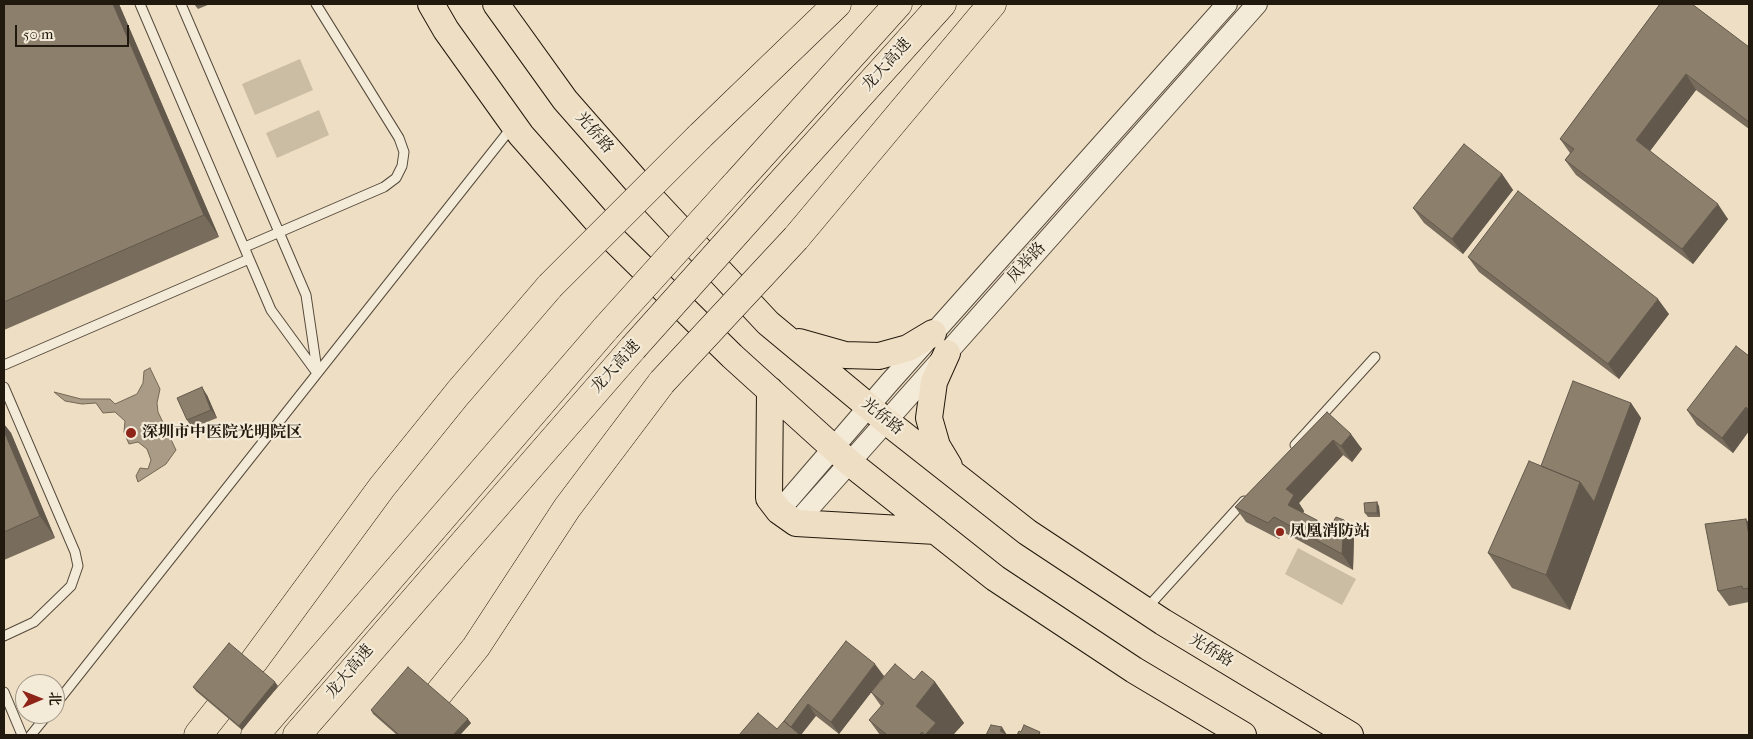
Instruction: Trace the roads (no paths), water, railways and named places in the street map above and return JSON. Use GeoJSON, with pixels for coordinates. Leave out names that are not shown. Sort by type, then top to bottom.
{"type":"FeatureCollection","features":[{"type":"Feature","properties":{"kind":"highway"},"geometry":{"type":"LineString","coordinates":[[254,662],[382,487],[458,393],[550,286],[699,137],[837,4]]}},
{"type":"Feature","properties":{"kind":"highway","name":"龙大高速"},"geometry":{"type":"LineString","coordinates":[[255,735],[606,328],[898,4]]}},
{"type":"Feature","properties":{"kind":"highway","name":"龙大高速"},"geometry":{"type":"LineString","coordinates":[[297,735],[632,348],[942,4]]}},
{"type":"Feature","properties":{"kind":"highway"},"geometry":{"type":"LineString","coordinates":[[440,693],[476,647],[567,508],[662,382],[796,238],[992,4]]}},
{"type":"Feature","properties":{"kind":"highway"},"geometry":{"type":"LineString","coordinates":[[198,735],[217,711]]}},
{"type":"Feature","properties":{"kind":"main road"},"geometry":{"type":"LineString","coordinates":[[431,4],[446,30],[514,125],[610,236],[770,390],[842,455],[995,578],[1134,670],[1243,735]]}},
{"type":"Feature","properties":{"kind":"main road","name":"光侨路"},"geometry":{"type":"LineString","coordinates":[[496,4],[565,100],[652,199],[779,332],[878,414],[1027,532],[1145,610],[1350,735]]}},
{"type":"Feature","properties":{"kind":"main road"},"geometry":{"type":"LineString","coordinates":[[779,332],[820,350],[863,356],[894,353],[921,342],[940,343],[929,418],[937,446],[957,476]]}},
{"type":"Feature","properties":{"kind":"main road"},"geometry":{"type":"LineString","coordinates":[[770,390],[769,498],[787,517],[936,531]]}},
{"type":"Feature","properties":{"kind":"street","name":"凤举路"},"geometry":{"type":"LineString","coordinates":[[787,517],[940,343],[1228,4]]}},
{"type":"Feature","properties":{"kind":"street","name":"凤举路"},"geometry":{"type":"LineString","coordinates":[[940,343],[1257,4]]}},
{"type":"Feature","properties":{"kind":"lane"},"geometry":{"type":"LineString","coordinates":[[140,4],[272,310],[318,373]]}},
{"type":"Feature","properties":{"kind":"lane"},"geometry":{"type":"LineString","coordinates":[[181,4],[306,295],[318,373]]}},
{"type":"Feature","properties":{"kind":"lane"},"geometry":{"type":"LineString","coordinates":[[245,247],[384,187],[396,178],[402,166],[404,152],[400,138],[316,4]]}},
{"type":"Feature","properties":{"kind":"lane"},"geometry":{"type":"LineString","coordinates":[[65,692],[514,125]]}},
{"type":"Feature","properties":{"kind":"lane"},"geometry":{"type":"LineString","coordinates":[[4,365],[249,259]]}},
{"type":"Feature","properties":{"kind":"lane"},"geometry":{"type":"LineString","coordinates":[[1290,451],[1375,357]]}},
{"type":"Feature","properties":{"kind":"lane"},"geometry":{"type":"LineString","coordinates":[[4,386],[74,552],[78,566],[71,586],[34,622],[4,636]]}},
{"type":"Feature","properties":{"kind":"lane"},"geometry":{"type":"LineString","coordinates":[[1145,610],[1250,494]]}},
{"type":"Feature","properties":{"kind":"lane"},"geometry":{"type":"LineString","coordinates":[[4,692],[22,735]]}},
{"type":"Feature","properties":{"kind":"lane"},"geometry":{"type":"LineString","coordinates":[[31,735],[40,724]]}},
{"type":"Feature","properties":{"kind":"place","name":"深圳市中医院光明院区"},"geometry":{"type":"Point","coordinates":[131,433]}},
{"type":"Feature","properties":{"kind":"place","name":"凤凰消防站"},"geometry":{"type":"Point","coordinates":[1280,532]}}]}
